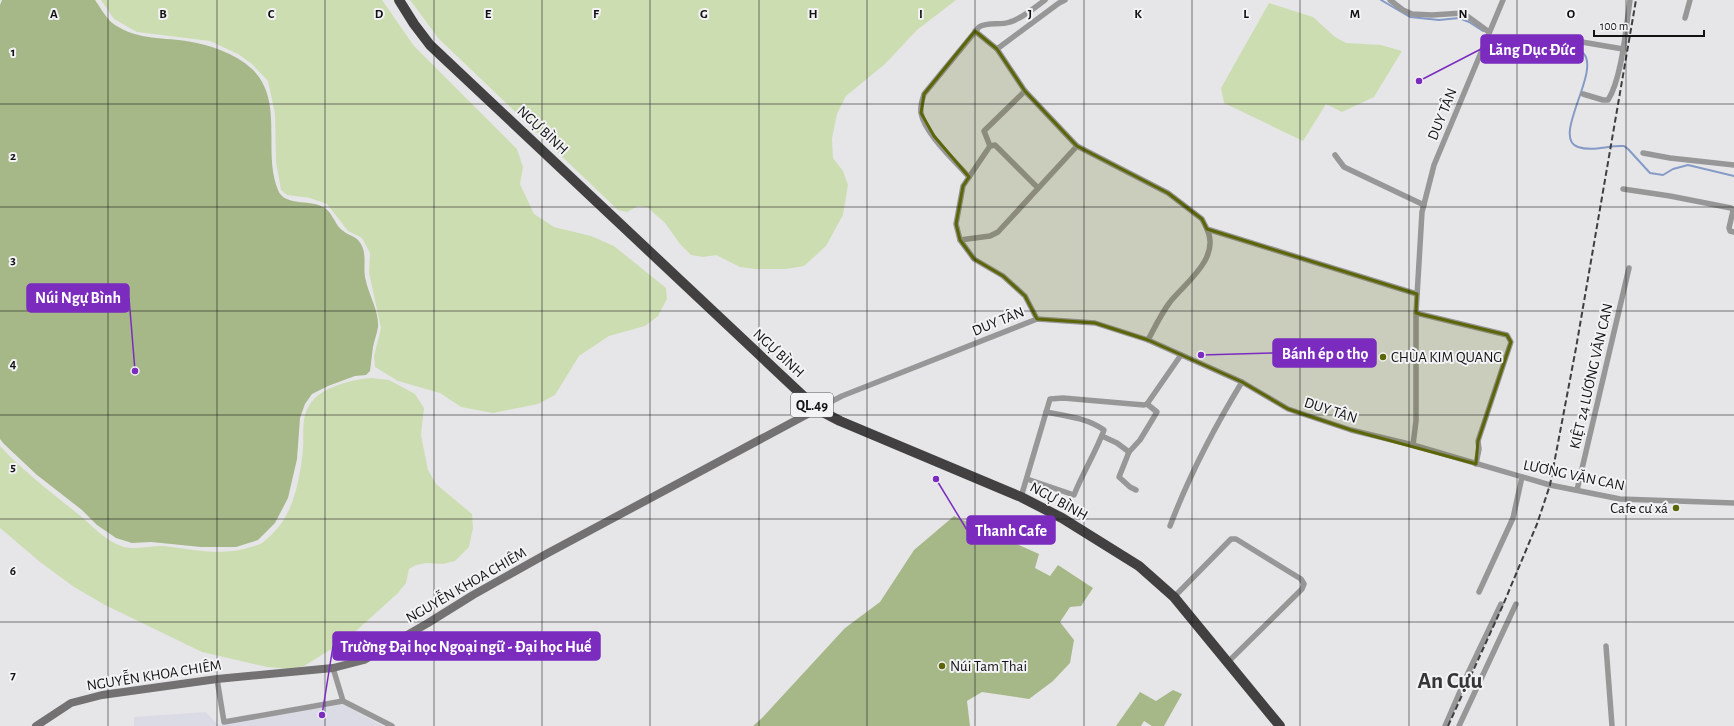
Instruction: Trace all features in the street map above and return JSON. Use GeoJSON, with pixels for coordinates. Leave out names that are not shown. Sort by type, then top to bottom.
{"type":"FeatureCollection","features":[{"type":"Feature","properties":{"kind":"highway","name":"NGỰ BÌNH"},"geometry":{"type":"LineString","coordinates":[[399,0],[414,24],[430,44],[817,409],[840,422],[1021,497],[1062,518],[1139,566],[1174,597],[1280,726]]}},
{"type":"Feature","properties":{"kind":"street"},"geometry":{"type":"LineString","coordinates":[[969,177],[925,124],[921,104],[924,94],[975,32],[984,24],[1001,24],[1018,19],[1045,0]]}},
{"type":"Feature","properties":{"kind":"street"},"geometry":{"type":"LineString","coordinates":[[997,49],[1065,0]]}},
{"type":"Feature","properties":{"kind":"street"},"geometry":{"type":"LineString","coordinates":[[1390,0],[1403,10],[1412,14],[1432,15],[1462,13],[1488,34]]}},
{"type":"Feature","properties":{"kind":"street","name":"DUY TÂN"},"geometry":{"type":"LineString","coordinates":[[817,409],[842,396],[1037,319],[1095,323],[1148,340],[1242,382],[1288,409],[1351,430],[1413,445],[1416,421],[1417,390],[1416,313],[1424,206],[1434,165],[1503,0]]}},
{"type":"Feature","properties":{"kind":"street"},"geometry":{"type":"LineString","coordinates":[[1583,94],[1608,100],[1613,92],[1617,79],[1630,0]]}},
{"type":"Feature","properties":{"kind":"street"},"geometry":{"type":"LineString","coordinates":[[1685,18],[1690,0]]}},
{"type":"Feature","properties":{"kind":"street"},"geometry":{"type":"LineString","coordinates":[[975,32],[997,49],[1024,91],[1077,146],[1168,193],[1202,219],[1210,235],[1208,251],[1204,262],[1192,279],[1177,293],[1164,311],[1148,340]]}},
{"type":"Feature","properties":{"kind":"street"},"geometry":{"type":"LineString","coordinates":[[1564,39],[1622,49]]}},
{"type":"Feature","properties":{"kind":"street"},"geometry":{"type":"LineString","coordinates":[[990,146],[984,131],[1024,91]]}},
{"type":"Feature","properties":{"kind":"street"},"geometry":{"type":"LineString","coordinates":[[990,146],[963,186],[956,224],[960,240],[974,259],[1003,276],[1025,296],[1037,319]]}},
{"type":"Feature","properties":{"kind":"street"},"geometry":{"type":"LineString","coordinates":[[990,146],[995,146],[1038,188]]}},
{"type":"Feature","properties":{"kind":"street"},"geometry":{"type":"LineString","coordinates":[[960,240],[990,236],[998,232],[1077,146]]}},
{"type":"Feature","properties":{"kind":"street"},"geometry":{"type":"LineString","coordinates":[[1643,153],[1670,158],[1734,165]]}},
{"type":"Feature","properties":{"kind":"street"},"geometry":{"type":"LineString","coordinates":[[1335,155],[1344,167],[1424,206]]}},
{"type":"Feature","properties":{"kind":"street"},"geometry":{"type":"LineString","coordinates":[[1623,189],[1670,196],[1730,208],[1733,211],[1729,228],[1730,231],[1734,232]]}},
{"type":"Feature","properties":{"kind":"street"},"geometry":{"type":"LineString","coordinates":[[1207,229],[1417,294]]}},
{"type":"Feature","properties":{"kind":"street","name":"KIỆT 24 LƯƠNG VĂN CAN"},"geometry":{"type":"LineString","coordinates":[[1577,490],[1629,268]]}},
{"type":"Feature","properties":{"kind":"street"},"geometry":{"type":"LineString","coordinates":[[1416,313],[1507,335],[1511,342],[1497,388],[1478,441],[1476,464]]}},
{"type":"Feature","properties":{"kind":"street"},"geometry":{"type":"LineString","coordinates":[[1147,404],[1181,355]]}},
{"type":"Feature","properties":{"kind":"street"},"geometry":{"type":"LineString","coordinates":[[1170,526],[1183,491],[1199,459],[1242,382]]}},
{"type":"Feature","properties":{"kind":"street"},"geometry":{"type":"LineString","coordinates":[[1021,497],[1050,399],[1063,398],[1144,405],[1147,404],[1157,412],[1140,440],[1129,452],[1119,477],[1130,488],[1136,490]]}},
{"type":"Feature","properties":{"kind":"street","name":"NGUYỄN KHOA CHIÊM"},"geometry":{"type":"LineString","coordinates":[[36,726],[71,703],[102,695],[217,679],[333,668],[364,660],[473,595],[548,553],[817,409]]}},
{"type":"Feature","properties":{"kind":"street"},"geometry":{"type":"LineString","coordinates":[[1027,479],[1074,494],[1104,430],[1093,422],[1046,412]]}},
{"type":"Feature","properties":{"kind":"street"},"geometry":{"type":"LineString","coordinates":[[1102,436],[1117,443],[1129,452]]}},
{"type":"Feature","properties":{"kind":"street","name":"LƯƠNG VĂN CAN"},"geometry":{"type":"LineString","coordinates":[[1413,445],[1550,485],[1620,499],[1734,503]]}},
{"type":"Feature","properties":{"kind":"street"},"geometry":{"type":"LineString","coordinates":[[1479,592],[1513,518],[1522,477]]}},
{"type":"Feature","properties":{"kind":"street"},"geometry":{"type":"LineString","coordinates":[[1174,597],[1231,539],[1236,539],[1301,578],[1304,584],[1302,589],[1228,662]]}},
{"type":"Feature","properties":{"kind":"street"},"geometry":{"type":"LineString","coordinates":[[1445,726],[1501,604]]}},
{"type":"Feature","properties":{"kind":"street"},"geometry":{"type":"LineString","coordinates":[[1459,726],[1516,604]]}},
{"type":"Feature","properties":{"kind":"street"},"geometry":{"type":"LineString","coordinates":[[1606,646],[1612,726]]}},
{"type":"Feature","properties":{"kind":"street"},"geometry":{"type":"LineString","coordinates":[[333,668],[343,701]]}},
{"type":"Feature","properties":{"kind":"street"},"geometry":{"type":"LineString","coordinates":[[217,679],[224,722],[343,701],[392,726]]}},
{"type":"Feature","properties":{"kind":"highlighted area"},"geometry":{"type":"Polygon","coordinates":[[[975,31],[997,49],[1025,91],[1077,146],[1168,193],[1202,219],[1207,229],[1417,294],[1416,313],[1507,335],[1511,342],[1478,441],[1476,464],[1351,430],[1288,409],[1242,382],[1148,340],[1095,323],[1037,319],[1025,296],[1003,276],[974,259],[960,240],[956,224],[963,186],[969,177],[934,136],[921,113],[924,94],[975,31]]]}},
{"type":"Feature","properties":{"kind":"shaded area"},"geometry":{"type":"Polygon","coordinates":[[[343,704],[383,726],[134,726],[134,717],[206,712],[218,725],[343,704]]]}},
{"type":"Feature","properties":{"kind":"green space"},"geometry":{"type":"Polygon","coordinates":[[[2,0],[95,0],[111,22],[129,32],[147,37],[203,44],[238,58],[252,69],[262,82],[268,96],[271,111],[272,159],[274,175],[281,195],[291,201],[316,204],[324,207],[340,229],[356,238],[361,244],[364,253],[365,277],[378,321],[370,371],[366,375],[355,376],[328,386],[312,394],[305,404],[300,418],[297,459],[288,498],[275,523],[258,540],[236,547],[201,547],[151,542],[132,543],[116,538],[97,525],[82,510],[37,475],[0,439],[0,5],[2,0]]]}},
{"type":"Feature","properties":{"kind":"green space"},"geometry":{"type":"Polygon","coordinates":[[[101,0],[382,0],[414,46],[517,149],[523,167],[520,184],[534,214],[554,227],[591,236],[614,246],[666,288],[667,299],[658,316],[645,326],[609,336],[579,356],[555,395],[538,404],[493,413],[461,407],[440,393],[398,381],[375,367],[374,356],[381,328],[369,273],[370,253],[362,238],[348,231],[327,204],[310,198],[287,195],[281,190],[276,162],[275,114],[268,81],[252,64],[238,54],[210,41],[137,32],[114,19],[101,0]]]}},
{"type":"Feature","properties":{"kind":"green space"},"geometry":{"type":"Polygon","coordinates":[[[410,0],[956,0],[917,30],[885,64],[846,96],[837,114],[832,138],[833,158],[843,171],[848,185],[843,215],[826,246],[804,266],[786,269],[755,269],[740,267],[716,255],[703,257],[691,255],[680,244],[665,223],[647,207],[638,206],[627,212],[618,210],[439,39],[410,0]]]}},
{"type":"Feature","properties":{"kind":"green space"},"geometry":{"type":"Polygon","coordinates":[[[1269,3],[1313,17],[1335,37],[1346,43],[1381,45],[1402,51],[1374,97],[1342,112],[1326,104],[1303,141],[1224,103],[1221,88],[1269,3]]]}},
{"type":"Feature","properties":{"kind":"green space"},"geometry":{"type":"Polygon","coordinates":[[[372,378],[389,380],[415,394],[424,408],[421,435],[428,470],[436,484],[472,514],[473,528],[469,547],[455,561],[443,564],[426,563],[416,565],[409,569],[406,583],[398,593],[346,640],[304,666],[290,669],[267,667],[202,652],[105,605],[74,587],[40,562],[0,528],[0,446],[28,473],[98,532],[121,546],[137,548],[164,546],[218,552],[240,550],[262,543],[281,524],[288,513],[295,495],[301,466],[304,420],[310,404],[322,393],[338,385],[356,380],[372,378]]]}},
{"type":"Feature","properties":{"kind":"green space"},"geometry":{"type":"Polygon","coordinates":[[[954,516],[1039,554],[1035,568],[1050,576],[1058,565],[1093,588],[1081,606],[1070,607],[1060,622],[1074,640],[1070,663],[1053,681],[1029,699],[982,692],[967,701],[970,726],[753,726],[845,628],[880,602],[914,550],[954,516]]]}},
{"type":"Feature","properties":{"kind":"green space"},"geometry":{"type":"Polygon","coordinates":[[[1173,690],[1182,694],[1164,726],[1152,726],[1144,721],[1141,726],[1116,726],[1140,692],[1156,701],[1173,690]]]}},
{"type":"Feature","properties":{"kind":"waterway"},"geometry":{"type":"LineString","coordinates":[[1381,0],[1410,17],[1439,20],[1459,18],[1469,22],[1483,31]]}},
{"type":"Feature","properties":{"kind":"waterway"},"geometry":{"type":"LineString","coordinates":[[1490,36],[1513,43],[1554,44],[1566,46],[1577,49],[1584,54],[1587,63],[1586,75],[1572,119],[1570,131],[1571,141],[1578,147],[1595,149],[1624,146],[1650,173],[1663,175],[1673,169],[1688,165],[1734,176]]}},
{"type":"Feature","properties":{"kind":"railway"},"geometry":{"type":"LineString","coordinates":[[1448,726],[1503,605],[1537,524],[1550,485],[1576,348],[1636,0]]}},
{"type":"Feature","properties":{"kind":"place","name":"Lăng Dục Đức"},"geometry":{"type":"Point","coordinates":[1419,81]}},
{"type":"Feature","properties":{"kind":"place","name":"Bánh ép o thọ"},"geometry":{"type":"Point","coordinates":[1201,355]}},
{"type":"Feature","properties":{"kind":"place","name":"CHÙA KIM QUANG"},"geometry":{"type":"Point","coordinates":[1383,357]}},
{"type":"Feature","properties":{"kind":"place","name":"Núi Ngự Bình"},"geometry":{"type":"Point","coordinates":[135,371]}},
{"type":"Feature","properties":{"kind":"place","name":"Thanh Cafe"},"geometry":{"type":"Point","coordinates":[936,479]}},
{"type":"Feature","properties":{"kind":"place","name":"Cafe cư xá"},"geometry":{"type":"Point","coordinates":[1676,508]}},
{"type":"Feature","properties":{"kind":"place","name":"Núi Tam Thai"},"geometry":{"type":"Point","coordinates":[942,666]}},
{"type":"Feature","properties":{"kind":"place","name":"Trường Đại học Ngoại ngữ - Đại học Huế"},"geometry":{"type":"Point","coordinates":[322,715]}},
{"type":"Feature","properties":{"kind":"district","name":"An Cựu"},"geometry":{"type":"Point","coordinates":[1450,680]}}]}
